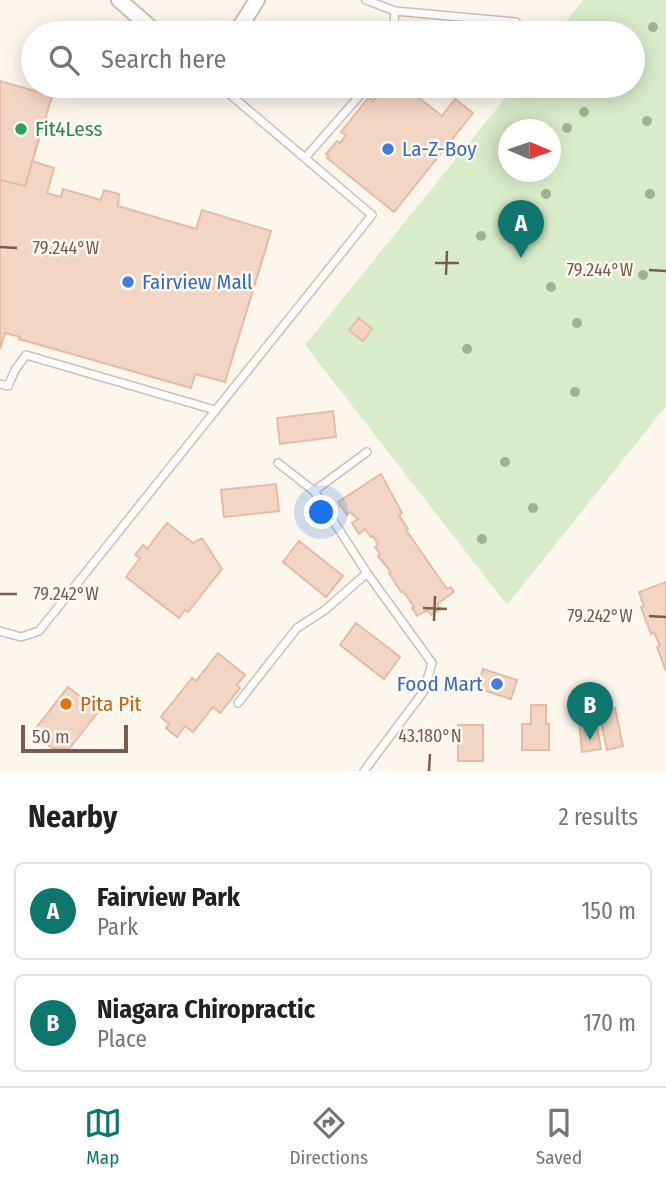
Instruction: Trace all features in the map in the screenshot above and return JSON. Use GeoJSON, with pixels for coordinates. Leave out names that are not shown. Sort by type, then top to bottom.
{"type":"FeatureCollection","features":[{"type":"Feature","properties":{"kind":"street"},"geometry":{"type":"LineString","coordinates":[[119,0],[143,21]]}},
{"type":"Feature","properties":{"kind":"street"},"geometry":{"type":"LineString","coordinates":[[244,21],[257,0]]}},
{"type":"Feature","properties":{"kind":"lane"},"geometry":{"type":"LineString","coordinates":[[366,0],[395,11],[505,21]]}},
{"type":"Feature","properties":{"kind":"lane"},"geometry":{"type":"LineString","coordinates":[[394,21],[395,11]]}},
{"type":"Feature","properties":{"kind":"lane"},"geometry":{"type":"LineString","coordinates":[[0,631],[21,637],[39,631],[372,215],[234,98]]}},
{"type":"Feature","properties":{"kind":"lane"},"geometry":{"type":"LineString","coordinates":[[305,158],[358,98]]}},
{"type":"Feature","properties":{"kind":"lane"},"geometry":{"type":"LineString","coordinates":[[0,384],[8,386],[26,355],[215,410]]}},
{"type":"Feature","properties":{"kind":"lane"},"geometry":{"type":"LineString","coordinates":[[314,491],[367,452]]}},
{"type":"Feature","properties":{"kind":"lane"},"geometry":{"type":"LineString","coordinates":[[278,463],[314,491],[367,573],[432,663],[424,691],[364,771]]}},
{"type":"Feature","properties":{"kind":"lane"},"geometry":{"type":"LineString","coordinates":[[238,703],[297,628],[325,610],[367,573]]}},
{"type":"Feature","properties":{"kind":"green space"},"geometry":{"type":"Polygon","coordinates":[[[583,0],[666,0],[666,406],[507,605],[305,345],[505,98],[645,98],[645,21],[566,21],[583,0]]]}},
{"type":"Feature","properties":{"kind":"building","name":"Fairview Mall"},"geometry":{"type":"Polygon","coordinates":[[[0,81],[21,87],[21,98],[51,98],[32,161],[54,168],[47,193],[61,197],[63,189],[101,200],[104,190],[119,194],[118,206],[196,229],[202,210],[271,231],[225,382],[195,374],[191,388],[5,333],[0,349],[0,81]]]}},
{"type":"Feature","properties":{"kind":"building","name":"Fit4Less"},"geometry":{"type":"Polygon","coordinates":[[[0,81],[21,87],[21,98],[51,98],[25,186],[0,180],[0,81]]]}},
{"type":"Feature","properties":{"kind":"building","name":"La-Z-Boy"},"geometry":{"type":"Polygon","coordinates":[[[368,98],[373,101],[375,98],[419,98],[442,116],[455,99],[473,113],[394,212],[327,158],[329,156],[326,154],[337,141],[340,143],[346,135],[341,132],[368,98]]]}},
{"type":"Feature","properties":{"kind":"building"},"geometry":{"type":"Polygon","coordinates":[[[359,318],[372,329],[363,341],[349,330],[359,318]]]}},
{"type":"Feature","properties":{"kind":"building"},"geometry":{"type":"Polygon","coordinates":[[[333,411],[336,437],[280,444],[277,418],[333,411]]]}},
{"type":"Feature","properties":{"kind":"building"},"geometry":{"type":"Polygon","coordinates":[[[381,474],[402,513],[399,515],[408,529],[406,530],[447,589],[451,587],[454,592],[437,604],[441,609],[431,615],[427,610],[417,616],[412,608],[414,607],[378,556],[380,554],[375,547],[378,544],[373,536],[365,529],[359,534],[352,523],[358,519],[350,512],[347,515],[338,502],[381,474]]]}},
{"type":"Feature","properties":{"kind":"building"},"geometry":{"type":"Polygon","coordinates":[[[276,484],[279,511],[224,517],[221,490],[276,484]]]}},
{"type":"Feature","properties":{"kind":"building"},"geometry":{"type":"Polygon","coordinates":[[[167,523],[193,543],[202,538],[222,569],[188,612],[185,610],[179,618],[126,577],[140,558],[135,555],[143,545],[147,549],[167,523]]]}},
{"type":"Feature","properties":{"kind":"building"},"geometry":{"type":"Polygon","coordinates":[[[299,541],[343,576],[326,597],[283,562],[299,541]]]}},
{"type":"Feature","properties":{"kind":"building"},"geometry":{"type":"Polygon","coordinates":[[[666,582],[666,671],[657,647],[660,646],[654,632],[651,634],[641,607],[644,606],[639,592],[666,582]]]}},
{"type":"Feature","properties":{"kind":"building"},"geometry":{"type":"Polygon","coordinates":[[[356,623],[400,657],[384,679],[340,645],[356,623]]]}},
{"type":"Feature","properties":{"kind":"building"},"geometry":{"type":"Polygon","coordinates":[[[218,653],[245,675],[237,685],[240,688],[220,713],[213,707],[193,732],[185,726],[177,737],[166,728],[169,724],[161,717],[192,678],[196,681],[218,653]]]}},
{"type":"Feature","properties":{"kind":"building","name":"Food Mart"},"geometry":{"type":"Polygon","coordinates":[[[483,669],[517,680],[511,699],[477,688],[483,669]]]}},
{"type":"Feature","properties":{"kind":"building"},"geometry":{"type":"Polygon","coordinates":[[[68,687],[99,711],[69,749],[52,748],[32,733],[68,687]]]}},
{"type":"Feature","properties":{"kind":"building"},"geometry":{"type":"Polygon","coordinates":[[[531,705],[546,705],[549,750],[522,750],[522,724],[531,724],[531,705]]]}},
{"type":"Feature","properties":{"kind":"building"},"geometry":{"type":"Polygon","coordinates":[[[615,708],[623,746],[607,750],[599,711],[615,708]]]}},
{"type":"Feature","properties":{"kind":"building"},"geometry":{"type":"Polygon","coordinates":[[[588,719],[590,728],[597,727],[601,749],[582,752],[579,720],[588,719]]]}},
{"type":"Feature","properties":{"kind":"building"},"geometry":{"type":"Polygon","coordinates":[[[458,725],[483,725],[483,761],[458,761],[458,725]]]}},
{"type":"Feature","properties":{"kind":"place","name":"Fit4Less"},"geometry":{"type":"Point","coordinates":[21,129]}},
{"type":"Feature","properties":{"kind":"place","name":"La-Z-Boy"},"geometry":{"type":"Point","coordinates":[388,149]}},
{"type":"Feature","properties":{"kind":"place","name":"Fairview Park"},"geometry":{"type":"Point","coordinates":[521,258]}},
{"type":"Feature","properties":{"kind":"place","name":"Fairview Mall"},"geometry":{"type":"Point","coordinates":[128,282]}},
{"type":"Feature","properties":{"kind":"place","name":"Food Mart"},"geometry":{"type":"Point","coordinates":[497,684]}},
{"type":"Feature","properties":{"kind":"place","name":"Pita Pit"},"geometry":{"type":"Point","coordinates":[66,704]}},
{"type":"Feature","properties":{"kind":"place","name":"Niagara Chiropractic"},"geometry":{"type":"Point","coordinates":[590,740]}}]}
